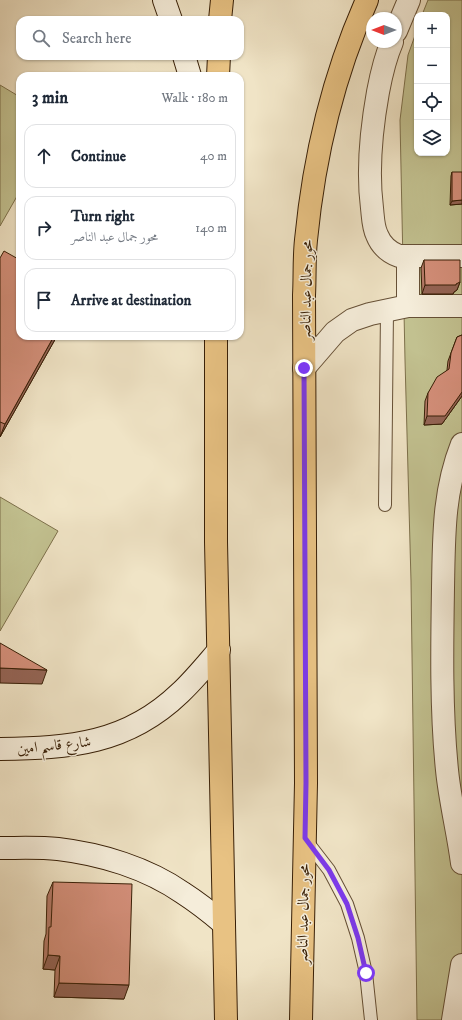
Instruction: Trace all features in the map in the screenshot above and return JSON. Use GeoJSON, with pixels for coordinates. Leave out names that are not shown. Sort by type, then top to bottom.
{"type":"FeatureCollection","features":[{"type":"Feature","properties":{"kind":"main road"},"geometry":{"type":"LineString","coordinates":[[220,16],[222,0]]}},
{"type":"Feature","properties":{"kind":"main road","name":"محور جمال عبد الناصر"},"geometry":{"type":"LineString","coordinates":[[301,1020],[306,783],[304,295],[306,242],[315,170],[330,100],[353,32],[367,0]]}},
{"type":"Feature","properties":{"kind":"main road"},"geometry":{"type":"LineString","coordinates":[[218,60],[218,72]]}},
{"type":"Feature","properties":{"kind":"main road"},"geometry":{"type":"LineString","coordinates":[[216,340],[215,487],[226,1020]]}},
{"type":"Feature","properties":{"kind":"street"},"geometry":{"type":"LineString","coordinates":[[164,0],[170,16]]}},
{"type":"Feature","properties":{"kind":"street"},"geometry":{"type":"LineString","coordinates":[[402,17],[409,0]]}},
{"type":"Feature","properties":{"kind":"street"},"geometry":{"type":"LineString","coordinates":[[390,48],[381,76],[372,131],[370,161],[374,227],[380,241],[390,252],[399,256],[462,256]]}},
{"type":"Feature","properties":{"kind":"street"},"geometry":{"type":"LineString","coordinates":[[185,60],[189,72]]}},
{"type":"Feature","properties":{"kind":"street"},"geometry":{"type":"LineString","coordinates":[[408,257],[408,306]]}},
{"type":"Feature","properties":{"kind":"street"},"geometry":{"type":"LineString","coordinates":[[304,368],[335,332],[352,320],[370,314],[408,306],[462,306]]}},
{"type":"Feature","properties":{"kind":"street"},"geometry":{"type":"LineString","coordinates":[[462,444],[452,475],[446,501],[442,628],[444,727],[447,770],[462,863]]}},
{"type":"Feature","properties":{"kind":"street","name":"شارع قاسم امين"},"geometry":{"type":"LineString","coordinates":[[0,749],[46,748],[81,744],[103,739],[124,731],[144,721],[162,709],[193,680],[218,650]]}},
{"type":"Feature","properties":{"kind":"street"},"geometry":{"type":"LineString","coordinates":[[0,848],[57,849],[109,859],[159,879],[182,892],[224,924]]}},
{"type":"Feature","properties":{"kind":"street"},"geometry":{"type":"LineString","coordinates":[[453,1020],[462,965]]}},
{"type":"Feature","properties":{"kind":"lane"},"geometry":{"type":"LineString","coordinates":[[385,505],[387,310]]}},
{"type":"Feature","properties":{"kind":"lane"},"geometry":{"type":"LineString","coordinates":[[305,838],[329,870],[347,904],[358,938],[366,973],[371,1020]]}},
{"type":"Feature","properties":{"kind":"shaded area"},"geometry":{"type":"Polygon","coordinates":[[[428,0],[462,0],[462,1020],[417,1020],[411,581],[400,120],[408,55],[414,38],[414,156],[450,156],[450,12],[423,12],[428,0]]]}},
{"type":"Feature","properties":{"kind":"shaded area"},"geometry":{"type":"Polygon","coordinates":[[[0,85],[16,95],[16,198],[0,226],[0,85]]]}},
{"type":"Feature","properties":{"kind":"shaded area"},"geometry":{"type":"Polygon","coordinates":[[[0,497],[58,531],[0,631],[0,497]]]}},
{"type":"Feature","properties":{"kind":"building"},"geometry":{"type":"Polygon","coordinates":[[[452,172],[462,172],[462,200],[452,201],[452,172]]]}},
{"type":"Feature","properties":{"kind":"building"},"geometry":{"type":"Polygon","coordinates":[[[4,251],[16,258],[16,340],[52,340],[5,424],[0,422],[0,258],[4,251]]]}},
{"type":"Feature","properties":{"kind":"building"},"geometry":{"type":"Polygon","coordinates":[[[424,260],[460,260],[460,282],[456,285],[425,285],[424,260]]]}},
{"type":"Feature","properties":{"kind":"building"},"geometry":{"type":"Polygon","coordinates":[[[462,335],[462,392],[445,416],[427,416],[428,393],[437,377],[449,369],[451,353],[457,337],[462,335]]]}},
{"type":"Feature","properties":{"kind":"building"},"geometry":{"type":"Polygon","coordinates":[[[0,643],[47,670],[0,668],[0,643]]]}},
{"type":"Feature","properties":{"kind":"building"},"geometry":{"type":"Polygon","coordinates":[[[53,882],[132,884],[129,985],[59,983],[60,956],[48,955],[53,882]]]}},
{"type":"Feature","properties":{"kind":"route"},"geometry":{"type":"LineString","coordinates":[[304,368],[305,838],[329,870],[347,904],[358,938],[366,973]]}}]}
